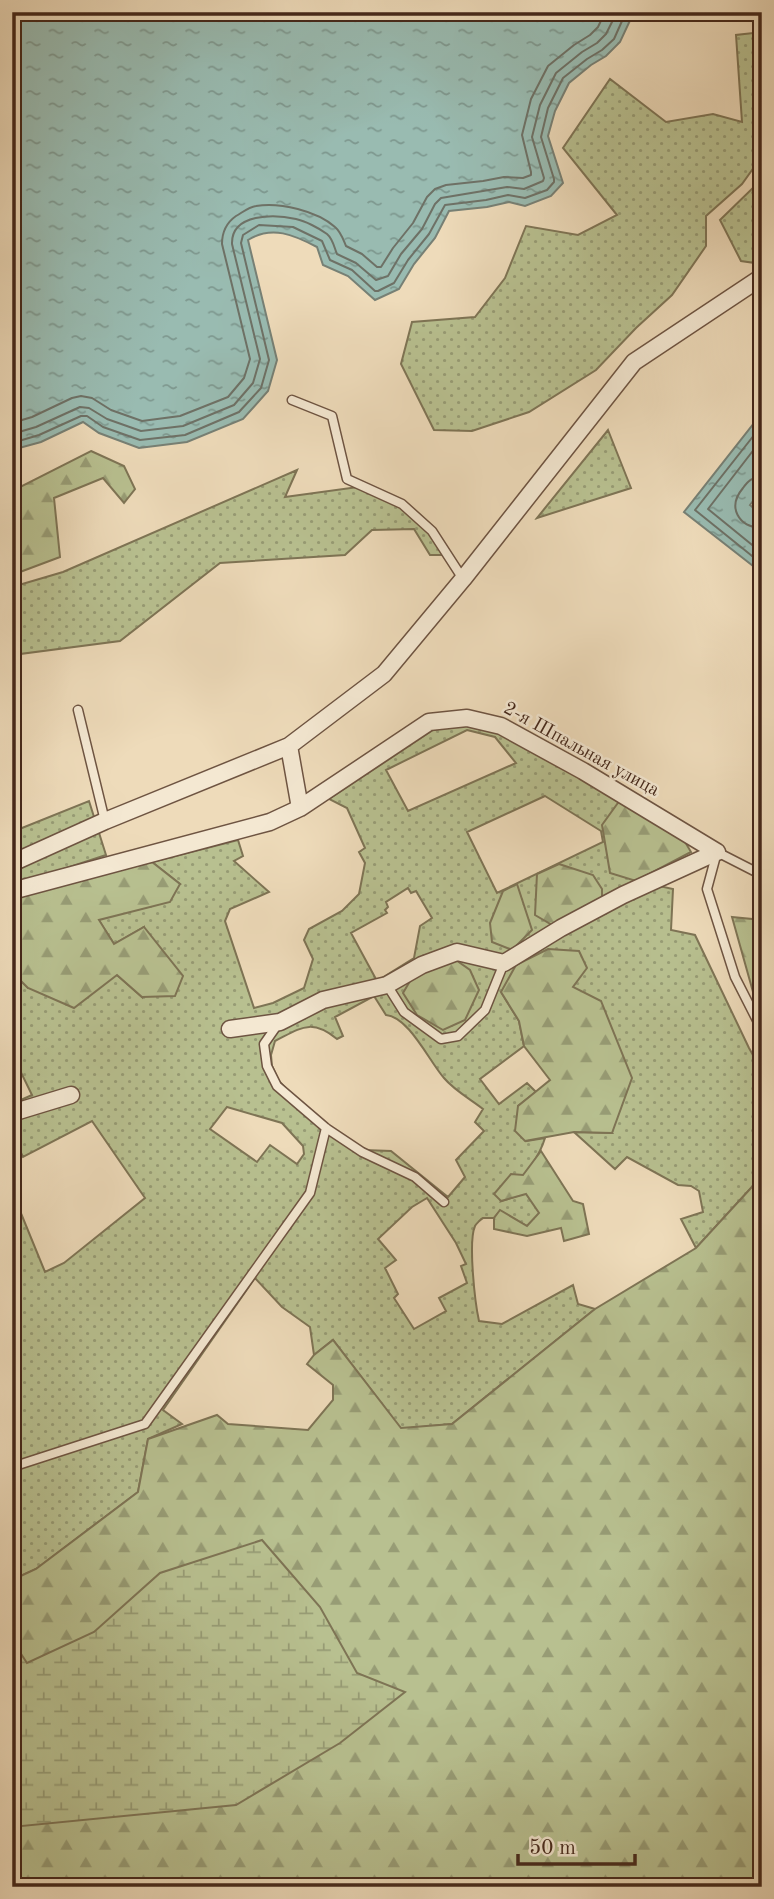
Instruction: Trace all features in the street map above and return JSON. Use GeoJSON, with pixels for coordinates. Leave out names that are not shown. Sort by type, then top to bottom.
{"type":"FeatureCollection","features":[{"type":"Feature","properties":{"kind":"street"},"geometry":{"type":"LineString","coordinates":[[12,863],[106,821],[289,746],[384,674],[463,579],[634,362],[762,277]]}},
{"type":"Feature","properties":{"kind":"street","name":"2-я Шпальная улица"},"geometry":{"type":"LineString","coordinates":[[12,891],[270,822],[300,807],[429,722],[467,718],[501,726],[583,771],[717,852]]}},
{"type":"Feature","properties":{"kind":"street"},"geometry":{"type":"LineString","coordinates":[[289,746],[300,807]]}},
{"type":"Feature","properties":{"kind":"street"},"geometry":{"type":"LineString","coordinates":[[230,1029],[280,1022],[323,1000],[387,985],[422,965],[457,952],[504,963],[561,928],[623,895],[717,852]]}},
{"type":"Feature","properties":{"kind":"street"},"geometry":{"type":"LineString","coordinates":[[12,1113],[71,1095]]}},
{"type":"Feature","properties":{"kind":"lane"},"geometry":{"type":"LineString","coordinates":[[292,400],[332,416],[347,479],[402,504],[432,531],[463,579]]}},
{"type":"Feature","properties":{"kind":"lane"},"geometry":{"type":"LineString","coordinates":[[78,710],[106,821]]}},
{"type":"Feature","properties":{"kind":"lane"},"geometry":{"type":"LineString","coordinates":[[762,875],[717,852],[707,889],[735,977],[762,1030]]}},
{"type":"Feature","properties":{"kind":"lane"},"geometry":{"type":"LineString","coordinates":[[387,985],[404,1012],[441,1039],[458,1036],[485,1010],[504,963]]}},
{"type":"Feature","properties":{"kind":"lane"},"geometry":{"type":"LineString","coordinates":[[280,1022],[264,1044],[267,1066],[277,1086],[327,1128],[362,1152],[415,1177],[444,1202]]}},
{"type":"Feature","properties":{"kind":"lane"},"geometry":{"type":"LineString","coordinates":[[12,1467],[145,1424],[310,1193],[327,1128]]}},
{"type":"Feature","properties":{"kind":"green space"},"geometry":{"type":"Polygon","coordinates":[[[762,32],[762,156],[742,184],[706,216],[706,246],[672,295],[596,370],[529,412],[472,431],[434,430],[401,364],[412,322],[475,317],[505,278],[526,226],[578,235],[617,215],[563,148],[610,79],[666,122],[713,114],[742,122],[736,35],[762,32]]]}},
{"type":"Feature","properties":{"kind":"green space"},"geometry":{"type":"Polygon","coordinates":[[[762,179],[762,264],[741,261],[720,220],[762,179]]]}},
{"type":"Feature","properties":{"kind":"green space"},"geometry":{"type":"Polygon","coordinates":[[[608,430],[631,488],[537,518],[608,430]]]}},
{"type":"Feature","properties":{"kind":"green space"},"geometry":{"type":"Polygon","coordinates":[[[91,451],[124,466],[135,489],[124,503],[103,478],[54,498],[60,557],[12,575],[12,491],[91,451]]]}},
{"type":"Feature","properties":{"kind":"green space"},"geometry":{"type":"Polygon","coordinates":[[[297,470],[285,497],[358,487],[401,507],[431,532],[444,555],[430,555],[414,529],[372,530],[345,555],[220,563],[120,641],[12,655],[12,587],[63,572],[297,470]]]}},
{"type":"Feature","properties":{"kind":"green space"},"geometry":{"type":"Polygon","coordinates":[[[466,723],[497,732],[620,800],[636,881],[673,889],[671,930],[695,935],[762,1071],[762,1176],[696,1248],[681,1219],[703,1212],[699,1191],[691,1186],[678,1185],[627,1157],[615,1169],[574,1132],[612,1133],[501,992],[519,1021],[524,1046],[480,1079],[499,1104],[527,1083],[536,1092],[518,1106],[526,1141],[545,1138],[533,1163],[502,1201],[526,1193],[540,1213],[527,1226],[500,1211],[494,1218],[483,1218],[475,1226],[472,1258],[479,1321],[502,1324],[573,1285],[578,1304],[595,1309],[452,1424],[401,1429],[333,1340],[314,1355],[310,1327],[282,1307],[255,1278],[163,1410],[182,1424],[148,1439],[138,1492],[36,1569],[12,1580],[12,1209],[18,1206],[45,1272],[64,1263],[145,1198],[92,1121],[23,1157],[13,1136],[12,1104],[32,1095],[12,1054],[12,972],[28,988],[117,975],[142,997],[144,927],[114,944],[98,919],[180,884],[152,862],[238,840],[243,856],[234,861],[269,892],[230,909],[225,921],[254,1008],[273,1003],[304,988],[313,959],[304,940],[309,929],[342,911],[359,894],[365,863],[359,852],[365,848],[347,808],[329,799],[433,730],[466,723]],[[467,730],[386,770],[408,811],[516,763],[495,737],[467,730]],[[545,796],[467,832],[497,893],[603,842],[601,831],[545,796]],[[408,888],[386,902],[388,907],[385,910],[387,913],[351,933],[377,981],[414,958],[420,926],[432,918],[416,891],[411,893],[408,888]],[[374,996],[335,1017],[343,1036],[337,1039],[320,1029],[306,1027],[275,1041],[271,1055],[272,1066],[279,1081],[328,1126],[364,1150],[391,1151],[448,1197],[465,1177],[456,1160],[484,1131],[475,1122],[483,1109],[448,1082],[411,1031],[403,1023],[386,1015],[374,996]],[[227,1107],[210,1129],[257,1162],[270,1145],[297,1164],[304,1154],[303,1146],[282,1123],[227,1107]],[[427,1198],[412,1207],[378,1239],[396,1260],[385,1268],[398,1294],[394,1298],[414,1329],[446,1311],[439,1298],[467,1283],[461,1266],[466,1264],[427,1198]]]}},
{"type":"Feature","properties":{"kind":"green space"},"geometry":{"type":"Polygon","coordinates":[[[620,800],[681,835],[691,852],[636,881],[610,873],[602,825],[620,800]]]}},
{"type":"Feature","properties":{"kind":"green space"},"geometry":{"type":"Polygon","coordinates":[[[89,801],[106,855],[12,886],[12,832],[89,801]]]}},
{"type":"Feature","properties":{"kind":"green space"},"geometry":{"type":"Polygon","coordinates":[[[152,862],[180,884],[170,902],[99,920],[114,944],[144,927],[183,976],[175,996],[142,997],[117,975],[74,1008],[28,988],[12,972],[12,905],[27,893],[152,862]]]}},
{"type":"Feature","properties":{"kind":"green space"},"geometry":{"type":"Polygon","coordinates":[[[559,864],[593,875],[602,889],[602,901],[554,926],[535,915],[537,874],[559,864]]]}},
{"type":"Feature","properties":{"kind":"green space"},"geometry":{"type":"Polygon","coordinates":[[[517,884],[532,930],[512,950],[492,942],[490,923],[503,891],[517,884]]]}},
{"type":"Feature","properties":{"kind":"green space"},"geometry":{"type":"Polygon","coordinates":[[[732,917],[762,920],[762,1024],[732,917]]]}},
{"type":"Feature","properties":{"kind":"green space"},"geometry":{"type":"Polygon","coordinates":[[[548,949],[579,951],[587,968],[573,987],[601,1001],[632,1078],[612,1133],[574,1132],[525,1141],[515,1131],[518,1106],[550,1080],[524,1046],[519,1021],[501,992],[516,965],[548,949]]]}},
{"type":"Feature","properties":{"kind":"green space"},"geometry":{"type":"Polygon","coordinates":[[[453,958],[470,970],[479,990],[465,1020],[443,1030],[417,1015],[403,993],[413,976],[453,958]]]}},
{"type":"Feature","properties":{"kind":"green space"},"geometry":{"type":"Polygon","coordinates":[[[541,1151],[573,1201],[583,1204],[589,1234],[564,1241],[561,1228],[527,1236],[494,1229],[494,1218],[500,1210],[527,1226],[539,1213],[526,1194],[501,1201],[494,1194],[511,1174],[523,1175],[541,1151]]]}},
{"type":"Feature","properties":{"kind":"green space"},"geometry":{"type":"Polygon","coordinates":[[[762,1176],[762,1887],[12,1887],[12,1580],[36,1569],[138,1492],[148,1439],[217,1415],[228,1424],[308,1430],[333,1400],[333,1385],[307,1364],[333,1340],[401,1428],[452,1424],[595,1309],[696,1248],[762,1176]]]}},
{"type":"Feature","properties":{"kind":"green space"},"geometry":{"type":"Polygon","coordinates":[[[262,1540],[320,1607],[357,1673],[405,1692],[340,1743],[236,1805],[12,1827],[12,1640],[27,1663],[94,1632],[160,1573],[262,1540]]]}},
{"type":"Feature","properties":{"kind":"water"},"geometry":{"type":"Polygon","coordinates":[[[12,12],[634,12],[620,42],[606,56],[569,83],[555,111],[548,136],[563,183],[551,196],[525,206],[509,202],[449,211],[435,238],[414,264],[399,289],[375,300],[348,276],[323,265],[317,247],[274,232],[248,240],[277,360],[268,391],[243,419],[187,442],[139,448],[99,433],[83,422],[41,442],[12,450],[12,12]]]}},
{"type":"Feature","properties":{"kind":"water"},"geometry":{"type":"Polygon","coordinates":[[[762,413],[762,489],[750,505],[762,515],[762,573],[684,512],[762,413]]]}}]}
